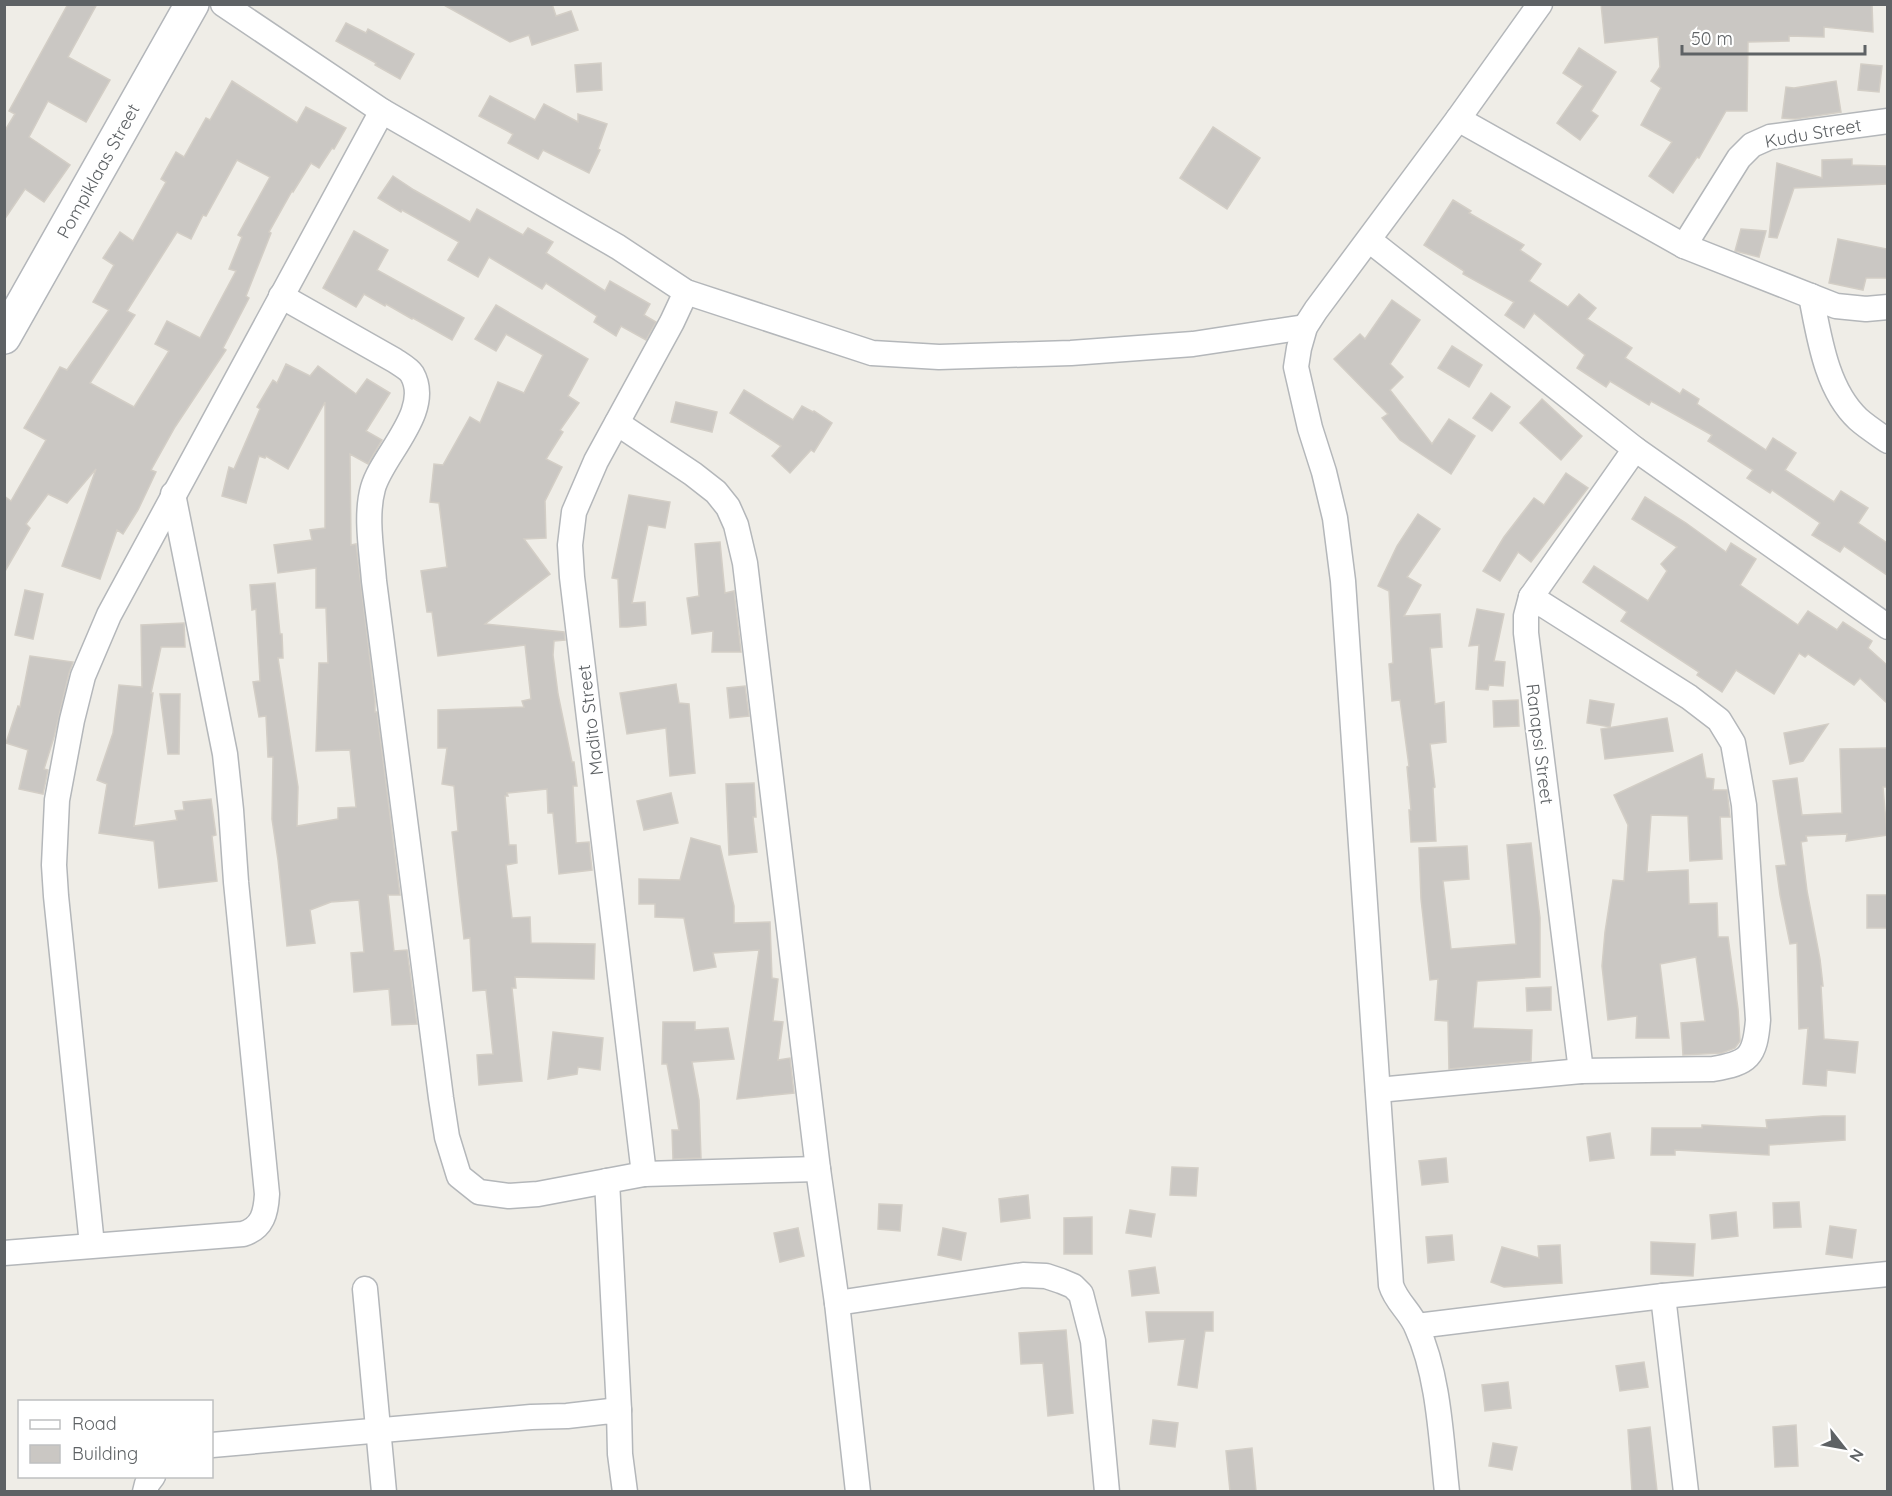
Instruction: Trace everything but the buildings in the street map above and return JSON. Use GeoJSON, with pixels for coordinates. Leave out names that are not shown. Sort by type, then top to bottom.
{"type":"FeatureCollection","features":[{"type":"Feature","properties":{"kind":"street","name":"Pompiklaas Street"},"geometry":{"type":"LineString","coordinates":[[4,337],[192,4]]}},
{"type":"Feature","properties":{"kind":"street"},"geometry":{"type":"LineString","coordinates":[[223,4],[382,111],[618,247],[686,292],[872,353],[928,356],[1071,353],[1182,345],[1305,327]]}},
{"type":"Feature","properties":{"kind":"street"},"geometry":{"type":"LineString","coordinates":[[1447,1491],[1431,1372],[1417,1326],[1391,1285],[1342,581],[1335,518],[1296,367],[1305,327],[1540,4]]}},
{"type":"Feature","properties":{"kind":"street"},"geometry":{"type":"LineString","coordinates":[[92,1245],[54,865],[57,800],[83,676],[109,615],[173,494],[382,111]]}},
{"type":"Feature","properties":{"kind":"street"},"geometry":{"type":"LineString","coordinates":[[1458,119],[1684,246],[1836,306],[1866,309],[1887,306]]}},
{"type":"Feature","properties":{"kind":"street","name":"Kudu Street"},"geometry":{"type":"LineString","coordinates":[[1684,246],[1739,158],[1752,145],[1770,137],[1887,121]]}},
{"type":"Feature","properties":{"kind":"street"},"geometry":{"type":"LineString","coordinates":[[1369,240],[1635,449],[1887,627]]}},
{"type":"Feature","properties":{"kind":"street","name":"Madito Street"},"geometry":{"type":"LineString","coordinates":[[644,1174],[572,577],[570,544],[574,512],[596,461],[686,292]]}},
{"type":"Feature","properties":{"kind":"street"},"geometry":{"type":"LineString","coordinates":[[281,296],[394,360],[411,373],[416,385],[417,396],[413,411],[372,490],[370,533],[374,581],[441,1098],[447,1137],[459,1176],[479,1192],[509,1196],[538,1194],[644,1174],[818,1169]]}},
{"type":"Feature","properties":{"kind":"street"},"geometry":{"type":"LineString","coordinates":[[1811,296],[1821,351],[1840,396],[1857,418],[1887,441]]}},
{"type":"Feature","properties":{"kind":"street"},"geometry":{"type":"LineString","coordinates":[[617,423],[716,492],[728,507],[736,525],[745,563],[818,1169],[837,1303],[858,1491]]}},
{"type":"Feature","properties":{"kind":"street","name":"Ranapsi Street"},"geometry":{"type":"LineString","coordinates":[[1581,1071],[1526,633],[1526,616],[1531,597],[1635,449]]}},
{"type":"Feature","properties":{"kind":"street"},"geometry":{"type":"LineString","coordinates":[[4,1253],[243,1234],[259,1225],[266,1205],[267,1194],[225,754],[173,494]]}},
{"type":"Feature","properties":{"kind":"street"},"geometry":{"type":"LineString","coordinates":[[1378,1090],[1581,1071],[1713,1070],[1732,1066],[1743,1060],[1753,1050],[1758,1020],[1744,805],[1733,743],[1719,720],[1689,697],[1531,597]]}},
{"type":"Feature","properties":{"kind":"street"},"geometry":{"type":"LineString","coordinates":[[607,1181],[620,1410],[620,1454],[625,1491]]}},
{"type":"Feature","properties":{"kind":"street"},"geometry":{"type":"LineString","coordinates":[[837,1303],[1023,1275],[1046,1276],[1073,1286],[1081,1294],[1093,1341],[1107,1491]]}},
{"type":"Feature","properties":{"kind":"street"},"geometry":{"type":"LineString","coordinates":[[1417,1326],[1663,1296],[1887,1277]]}},
{"type":"Feature","properties":{"kind":"street"},"geometry":{"type":"LineString","coordinates":[[365,1289],[384,1491]]}},
{"type":"Feature","properties":{"kind":"street"},"geometry":{"type":"LineString","coordinates":[[1663,1296],[1686,1491]]}},
{"type":"Feature","properties":{"kind":"street"},"geometry":{"type":"LineString","coordinates":[[213,1445],[620,1410]]}}]}
